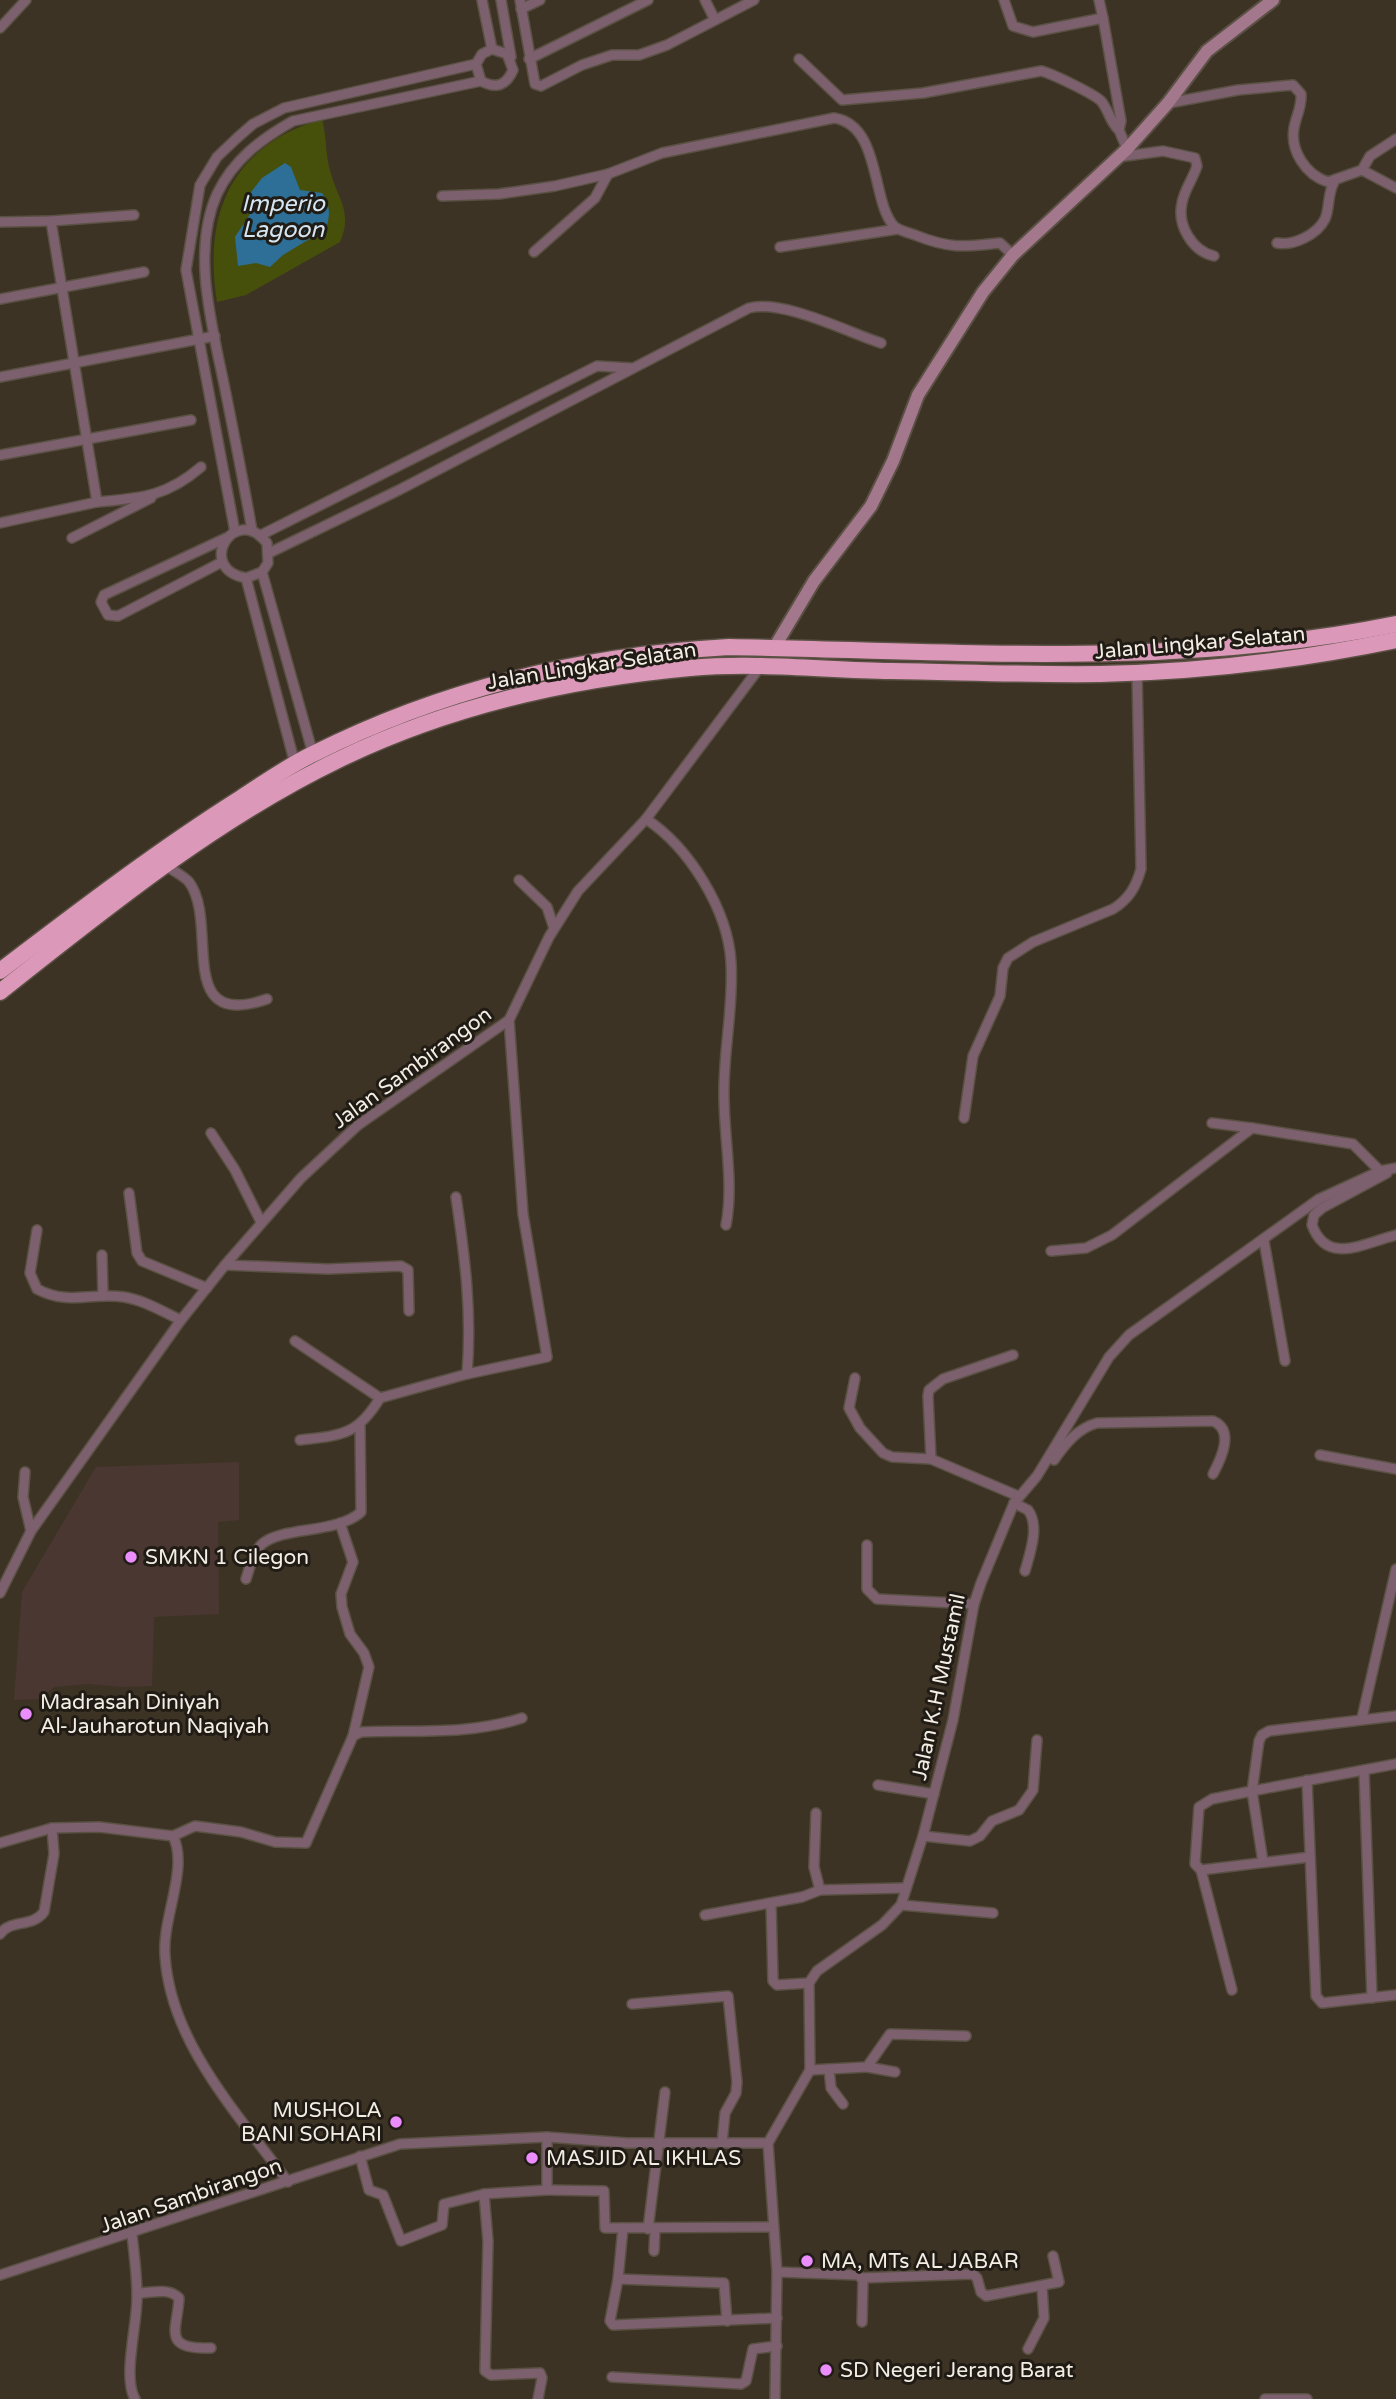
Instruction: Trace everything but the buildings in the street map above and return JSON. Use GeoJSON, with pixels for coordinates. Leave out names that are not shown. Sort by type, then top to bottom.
{"type":"FeatureCollection","features":[{"type":"Feature","properties":{"kind":"highway","name":"Jalan Lingkar Selatan"},"geometry":{"type":"LineString","coordinates":[[0,971],[134,880],[295,764],[461,691],[534,673],[679,650],[774,648],[1105,654],[1213,650],[1304,641],[1396,624]]}},
{"type":"Feature","properties":{"kind":"highway","name":"Jalan Lingkar Selatan"},"geometry":{"type":"LineString","coordinates":[[0,992],[134,880],[167,866],[301,779],[340,758],[428,723],[526,694],[691,668],[1137,672],[1319,654],[1396,640]]}},
{"type":"Feature","properties":{"kind":"highway"},"geometry":{"type":"LineString","coordinates":[[891,671],[893,650]]}},
{"type":"Feature","properties":{"kind":"highway"},"geometry":{"type":"LineString","coordinates":[[421,707],[428,723]]}},
{"type":"Feature","properties":{"kind":"street"},"geometry":{"type":"LineString","coordinates":[[0,28],[26,0]]}},
{"type":"Feature","properties":{"kind":"street"},"geometry":{"type":"LineString","coordinates":[[482,0],[492,49]]}},
{"type":"Feature","properties":{"kind":"street"},"geometry":{"type":"LineString","coordinates":[[270,553],[257,533],[215,336],[205,274],[208,224],[217,195],[232,167],[275,131],[293,121],[481,81],[490,86],[500,86],[509,80],[513,70],[512,60],[501,0]]}},
{"type":"Feature","properties":{"kind":"street"},"geometry":{"type":"LineString","coordinates":[[540,0],[520,5],[528,59],[535,84],[541,86],[602,58],[639,55],[667,45],[754,0]]}},
{"type":"Feature","properties":{"kind":"street"},"geometry":{"type":"LineString","coordinates":[[528,59],[648,0]]}},
{"type":"Feature","properties":{"kind":"street"},"geometry":{"type":"LineString","coordinates":[[705,0],[715,20]]}},
{"type":"Feature","properties":{"kind":"street"},"geometry":{"type":"LineString","coordinates":[[1004,0],[1013,26],[1025,32],[1103,18]]}},
{"type":"Feature","properties":{"kind":"street"},"geometry":{"type":"LineString","coordinates":[[1099,0],[1121,121],[1119,130],[1122,153]]}},
{"type":"Feature","properties":{"kind":"street"},"geometry":{"type":"LineString","coordinates":[[774,648],[814,581],[871,506],[893,461],[918,395],[983,292],[1013,255],[1122,153],[1168,103],[1207,51],[1273,0]]}},
{"type":"Feature","properties":{"kind":"street"},"geometry":{"type":"LineString","coordinates":[[235,531],[186,271],[200,185],[217,157],[253,124],[284,108],[325,96],[476,64],[482,54],[492,49],[507,54],[512,60]]}},
{"type":"Feature","properties":{"kind":"street"},"geometry":{"type":"LineString","coordinates":[[799,59],[842,100],[923,93],[1041,71],[1056,73],[1074,88],[1101,101],[1113,125],[1119,130]]}},
{"type":"Feature","properties":{"kind":"street"},"geometry":{"type":"LineString","coordinates":[[476,64],[481,81]]}},
{"type":"Feature","properties":{"kind":"street"},"geometry":{"type":"LineString","coordinates":[[1168,103],[1238,90],[1293,85],[1301,94],[1293,137],[1295,149],[1317,177],[1334,182],[1362,170],[1370,156],[1396,139]]}},
{"type":"Feature","properties":{"kind":"street"},"geometry":{"type":"LineString","coordinates":[[325,96],[328,113]]}},
{"type":"Feature","properties":{"kind":"street"},"geometry":{"type":"LineString","coordinates":[[442,197],[533,189],[608,174],[662,153],[834,118],[843,120],[873,158],[886,210],[898,229]]}},
{"type":"Feature","properties":{"kind":"street"},"geometry":{"type":"LineString","coordinates":[[1122,153],[1163,151],[1195,158],[1197,166],[1181,204],[1183,226],[1198,250],[1214,256]]}},
{"type":"Feature","properties":{"kind":"street"},"geometry":{"type":"LineString","coordinates":[[217,157],[232,167]]}},
{"type":"Feature","properties":{"kind":"street"},"geometry":{"type":"LineString","coordinates":[[1362,170],[1396,188]]}},
{"type":"Feature","properties":{"kind":"street"},"geometry":{"type":"LineString","coordinates":[[534,252],[595,198],[608,174]]}},
{"type":"Feature","properties":{"kind":"street"},"geometry":{"type":"LineString","coordinates":[[1278,243],[1295,243],[1320,226],[1326,217],[1327,198],[1334,182]]}},
{"type":"Feature","properties":{"kind":"street"},"geometry":{"type":"LineString","coordinates":[[0,222],[134,215]]}},
{"type":"Feature","properties":{"kind":"street"},"geometry":{"type":"LineString","coordinates":[[51,221],[97,502]]}},
{"type":"Feature","properties":{"kind":"street"},"geometry":{"type":"LineString","coordinates":[[780,247],[898,229],[955,248],[1000,243],[1013,255]]}},
{"type":"Feature","properties":{"kind":"street"},"geometry":{"type":"LineString","coordinates":[[0,299],[144,272]]}},
{"type":"Feature","properties":{"kind":"street"},"geometry":{"type":"LineString","coordinates":[[313,754],[262,572],[270,553],[755,307],[784,310],[881,344]]}},
{"type":"Feature","properties":{"kind":"street"},"geometry":{"type":"LineString","coordinates":[[0,377],[215,336]]}},
{"type":"Feature","properties":{"kind":"street"},"geometry":{"type":"LineString","coordinates":[[222,562],[118,616],[108,615],[101,601],[104,595],[226,538],[235,531],[257,533],[594,367],[633,369]]}},
{"type":"Feature","properties":{"kind":"street"},"geometry":{"type":"LineString","coordinates":[[0,455],[191,420]]}},
{"type":"Feature","properties":{"kind":"street"},"geometry":{"type":"LineString","coordinates":[[72,538],[183,482],[201,467]]}},
{"type":"Feature","properties":{"kind":"street"},"geometry":{"type":"LineString","coordinates":[[0,523],[97,502],[156,496]]}},
{"type":"Feature","properties":{"kind":"street"},"geometry":{"type":"LineString","coordinates":[[226,538],[221,550],[222,562],[236,576],[246,578],[262,572]]}},
{"type":"Feature","properties":{"kind":"street"},"geometry":{"type":"LineString","coordinates":[[246,578],[295,764]]}},
{"type":"Feature","properties":{"kind":"street","name":"Jalan Sambirangon"},"geometry":{"type":"LineString","coordinates":[[0,1593],[32,1531],[181,1320],[225,1265],[301,1178],[358,1125],[509,1020],[554,928],[578,891],[646,819],[760,667]]}},
{"type":"Feature","properties":{"kind":"street"},"geometry":{"type":"LineString","coordinates":[[964,1118],[973,1056],[1000,996],[1003,968],[1008,958],[1017,950],[1125,902],[1138,881],[1141,869],[1137,672]]}},
{"type":"Feature","properties":{"kind":"street"},"geometry":{"type":"LineString","coordinates":[[283,719],[302,714]]}},
{"type":"Feature","properties":{"kind":"street"},"geometry":{"type":"LineString","coordinates":[[646,819],[667,833],[690,859],[713,903],[732,961],[724,1064],[726,1225]]}},
{"type":"Feature","properties":{"kind":"street"},"geometry":{"type":"LineString","coordinates":[[167,866],[189,881],[195,895],[202,936],[205,982],[212,995],[218,1000],[251,1005],[267,999]]}},
{"type":"Feature","properties":{"kind":"street"},"geometry":{"type":"LineString","coordinates":[[519,880],[547,907],[554,928]]}},
{"type":"Feature","properties":{"kind":"street"},"geometry":{"type":"LineString","coordinates":[[300,1440],[335,1436],[360,1426],[380,1398],[467,1374],[547,1357],[523,1214],[509,1020]]}},
{"type":"Feature","properties":{"kind":"street"},"geometry":{"type":"LineString","coordinates":[[1212,1123],[1353,1144],[1380,1171]]}},
{"type":"Feature","properties":{"kind":"street"},"geometry":{"type":"LineString","coordinates":[[1051,1251],[1086,1248],[1112,1235],[1252,1128]]}},
{"type":"Feature","properties":{"kind":"street"},"geometry":{"type":"LineString","coordinates":[[211,1133],[235,1170],[261,1222]]}},
{"type":"Feature","properties":{"kind":"street"},"geometry":{"type":"LineString","coordinates":[[1395,1168],[1322,1209],[1314,1215],[1312,1225],[1320,1242],[1328,1248],[1339,1250],[1396,1235]]}},
{"type":"Feature","properties":{"kind":"street","name":"Jalan K.H Mustamil"},"geometry":{"type":"LineString","coordinates":[[901,1905],[904,1888],[923,1836],[953,1720],[974,1604],[1016,1500],[1031,1484],[1118,1345],[1319,1199],[1380,1171],[1395,1168]]}},
{"type":"Feature","properties":{"kind":"street"},"geometry":{"type":"LineString","coordinates":[[129,1193],[137,1253],[142,1261],[207,1288]]}},
{"type":"Feature","properties":{"kind":"street"},"geometry":{"type":"LineString","coordinates":[[456,1197],[469,1282],[471,1331],[467,1374]]}},
{"type":"Feature","properties":{"kind":"street"},"geometry":{"type":"LineString","coordinates":[[37,1230],[30,1273],[37,1289],[65,1299],[103,1296],[137,1299],[181,1320]]}},
{"type":"Feature","properties":{"kind":"street"},"geometry":{"type":"LineString","coordinates":[[1264,1241],[1285,1361]]}},
{"type":"Feature","properties":{"kind":"street"},"geometry":{"type":"LineString","coordinates":[[102,1255],[103,1296]]}},
{"type":"Feature","properties":{"kind":"street"},"geometry":{"type":"LineString","coordinates":[[225,1265],[328,1269],[401,1266],[408,1270],[409,1311]]}},
{"type":"Feature","properties":{"kind":"street"},"geometry":{"type":"LineString","coordinates":[[295,1341],[380,1398]]}},
{"type":"Feature","properties":{"kind":"street"},"geometry":{"type":"LineString","coordinates":[[931,1459],[929,1390],[943,1379],[1013,1355]]}},
{"type":"Feature","properties":{"kind":"street"},"geometry":{"type":"LineString","coordinates":[[855,1378],[849,1408],[860,1428],[883,1453],[892,1457],[931,1459],[1016,1500],[1028,1510],[1033,1523],[1032,1549],[1025,1572]]}},
{"type":"Feature","properties":{"kind":"street"},"geometry":{"type":"LineString","coordinates":[[1031,1484],[1042,1478],[1067,1441],[1089,1425],[1097,1423],[1220,1423],[1225,1435],[1221,1458],[1213,1474]]}},
{"type":"Feature","properties":{"kind":"street"},"geometry":{"type":"LineString","coordinates":[[246,1579],[255,1555],[269,1540],[340,1523],[357,1516],[363,1507],[360,1426]]}},
{"type":"Feature","properties":{"kind":"street"},"geometry":{"type":"LineString","coordinates":[[1320,1455],[1396,1469]]}},
{"type":"Feature","properties":{"kind":"street"},"geometry":{"type":"LineString","coordinates":[[25,1472],[23,1497],[32,1531]]}},
{"type":"Feature","properties":{"kind":"street"},"geometry":{"type":"LineString","coordinates":[[0,1843],[52,1828],[99,1827],[173,1836],[195,1826],[241,1832],[275,1842],[306,1843],[353,1736],[369,1667],[364,1653],[350,1634],[342,1607],[341,1594],[353,1562],[340,1523]]}},
{"type":"Feature","properties":{"kind":"street"},"geometry":{"type":"LineString","coordinates":[[867,1545],[867,1588],[877,1599],[974,1604]]}},
{"type":"Feature","properties":{"kind":"street"},"geometry":{"type":"LineString","coordinates":[[1362,1718],[1396,1569]]}},
{"type":"Feature","properties":{"kind":"street"},"geometry":{"type":"LineString","coordinates":[[1263,1862],[1252,1791],[1262,1735],[1362,1718],[1396,1716]]}},
{"type":"Feature","properties":{"kind":"street"},"geometry":{"type":"LineString","coordinates":[[353,1736],[361,1732],[480,1730],[522,1718]]}},
{"type":"Feature","properties":{"kind":"street"},"geometry":{"type":"LineString","coordinates":[[923,1836],[970,1840],[980,1836],[992,1821],[1019,1810],[1033,1790],[1037,1740]]}},
{"type":"Feature","properties":{"kind":"street"},"geometry":{"type":"LineString","coordinates":[[1232,1990],[1201,1870],[1195,1864],[1199,1807],[1212,1799],[1294,1781],[1396,1764]]}},
{"type":"Feature","properties":{"kind":"street"},"geometry":{"type":"LineString","coordinates":[[1364,1770],[1372,1998]]}},
{"type":"Feature","properties":{"kind":"street"},"geometry":{"type":"LineString","coordinates":[[1307,1780],[1316,1996],[1322,2003],[1396,1996]]}},
{"type":"Feature","properties":{"kind":"street"},"geometry":{"type":"LineString","coordinates":[[878,1786],[934,1794]]}},
{"type":"Feature","properties":{"kind":"street"},"geometry":{"type":"LineString","coordinates":[[816,1813],[814,1867],[820,1890]]}},
{"type":"Feature","properties":{"kind":"street"},"geometry":{"type":"LineString","coordinates":[[0,1934],[8,1926],[30,1924],[44,1912],[54,1854],[52,1828]]}},
{"type":"Feature","properties":{"kind":"street"},"geometry":{"type":"LineString","coordinates":[[173,1836],[179,1855],[164,1936],[164,1958],[180,2018],[220,2090],[288,2182]]}},
{"type":"Feature","properties":{"kind":"street"},"geometry":{"type":"LineString","coordinates":[[1201,1870],[1310,1857]]}},
{"type":"Feature","properties":{"kind":"street"},"geometry":{"type":"LineString","coordinates":[[705,1915],[771,1903],[820,1890],[904,1888]]}},
{"type":"Feature","properties":{"kind":"street"},"geometry":{"type":"LineString","coordinates":[[771,1903],[773,1981],[777,1984],[809,1983]]}},
{"type":"Feature","properties":{"kind":"street"},"geometry":{"type":"LineString","coordinates":[[775,2399],[778,2272],[772,2227],[768,2143],[810,2070],[809,1983],[817,1971],[882,1925],[901,1905],[993,1913]]}},
{"type":"Feature","properties":{"kind":"street"},"geometry":{"type":"LineString","coordinates":[[632,2004],[728,1996],[737,2081],[736,2093],[725,2113],[722,2144]]}},
{"type":"Feature","properties":{"kind":"street"},"geometry":{"type":"LineString","coordinates":[[867,2067],[890,2034],[966,2036]]}},
{"type":"Feature","properties":{"kind":"street"},"geometry":{"type":"LineString","coordinates":[[810,2070],[867,2067],[895,2072]]}},
{"type":"Feature","properties":{"kind":"street"},"geometry":{"type":"LineString","coordinates":[[829,2070],[831,2088],[843,2104]]}},
{"type":"Feature","properties":{"kind":"street"},"geometry":{"type":"LineString","coordinates":[[654,2251],[651,2229],[665,2092]]}},
{"type":"Feature","properties":{"kind":"street"},"geometry":{"type":"LineString","coordinates":[[547,2137],[547,2190]]}},
{"type":"Feature","properties":{"kind":"street","name":"Jalan Sambirangon"},"geometry":{"type":"LineString","coordinates":[[0,2275],[132,2234],[400,2144],[547,2137],[660,2143],[768,2143]]}},
{"type":"Feature","properties":{"kind":"street"},"geometry":{"type":"LineString","coordinates":[[360,2156],[369,2190],[383,2195],[401,2241],[442,2225],[444,2204],[484,2194],[547,2190],[604,2191],[604,2226],[651,2229],[772,2227]]}},
{"type":"Feature","properties":{"kind":"street"},"geometry":{"type":"LineString","coordinates":[[484,2194],[488,2241],[485,2371],[491,2375],[540,2373],[542,2378],[538,2399]]}},
{"type":"Feature","properties":{"kind":"street"},"geometry":{"type":"LineString","coordinates":[[623,2228],[611,2325],[777,2318]]}},
{"type":"Feature","properties":{"kind":"street"},"geometry":{"type":"LineString","coordinates":[[132,2234],[137,2293],[130,2377],[135,2399]]}},
{"type":"Feature","properties":{"kind":"street"},"geometry":{"type":"LineString","coordinates":[[778,2272],[861,2277],[973,2274],[981,2292],[986,2296],[1055,2284],[1060,2278],[1053,2256]]}},
{"type":"Feature","properties":{"kind":"street"},"geometry":{"type":"LineString","coordinates":[[861,2277],[862,2322]]}},
{"type":"Feature","properties":{"kind":"street"},"geometry":{"type":"LineString","coordinates":[[618,2279],[724,2283],[727,2321]]}},
{"type":"Feature","properties":{"kind":"street"},"geometry":{"type":"LineString","coordinates":[[1028,2349],[1044,2318],[1042,2286]]}},
{"type":"Feature","properties":{"kind":"street"},"geometry":{"type":"LineString","coordinates":[[137,2293],[168,2291],[175,2294],[179,2306],[173,2329],[178,2340],[190,2347],[211,2348]]}},
{"type":"Feature","properties":{"kind":"street"},"geometry":{"type":"LineString","coordinates":[[612,2376],[741,2384],[746,2381],[753,2349],[777,2346]]}},
{"type":"Feature","properties":{"kind":"street"},"geometry":{"type":"LineString","coordinates":[[1265,2399],[1307,2399]]}},
{"type":"Feature","properties":{"kind":"shaded area","name":"SMKN 1 Cilegon"},"geometry":{"type":"Polygon","coordinates":[[[239,1462],[239,1520],[218,1522],[219,1614],[154,1617],[152,1686],[88,1684],[54,1687],[40,1699],[14,1700],[22,1592],[96,1467],[239,1462]]]}},
{"type":"Feature","properties":{"kind":"green space"},"geometry":{"type":"Polygon","coordinates":[[[322,119],[329,167],[345,214],[344,232],[340,242],[246,295],[217,302],[215,240],[220,213],[230,188],[245,166],[265,147],[291,131],[322,119]]]}},
{"type":"Feature","properties":{"kind":"water","name":"Imperio Lagoon"},"geometry":{"type":"Polygon","coordinates":[[[285,163],[291,167],[300,190],[322,193],[325,197],[329,211],[326,229],[283,255],[270,267],[256,263],[238,266],[235,237],[250,214],[248,196],[262,178],[285,163]]]}},
{"type":"Feature","properties":{"kind":"place","name":"SMKN 1 Cilegon"},"geometry":{"type":"Point","coordinates":[131,1557]}},
{"type":"Feature","properties":{"kind":"place","name":"Madrasah Diniyah Al-Jauharotun Naqiyah"},"geometry":{"type":"Point","coordinates":[26,1714]}},
{"type":"Feature","properties":{"kind":"place","name":"MUSHOLA BANI SOHARI"},"geometry":{"type":"Point","coordinates":[396,2122]}},
{"type":"Feature","properties":{"kind":"place","name":"MASJID AL IKHLAS"},"geometry":{"type":"Point","coordinates":[532,2158]}},
{"type":"Feature","properties":{"kind":"place","name":"MA, MTs AL JABAR"},"geometry":{"type":"Point","coordinates":[807,2261]}},
{"type":"Feature","properties":{"kind":"place","name":"SD Negeri Jerang Barat"},"geometry":{"type":"Point","coordinates":[826,2370]}}]}
